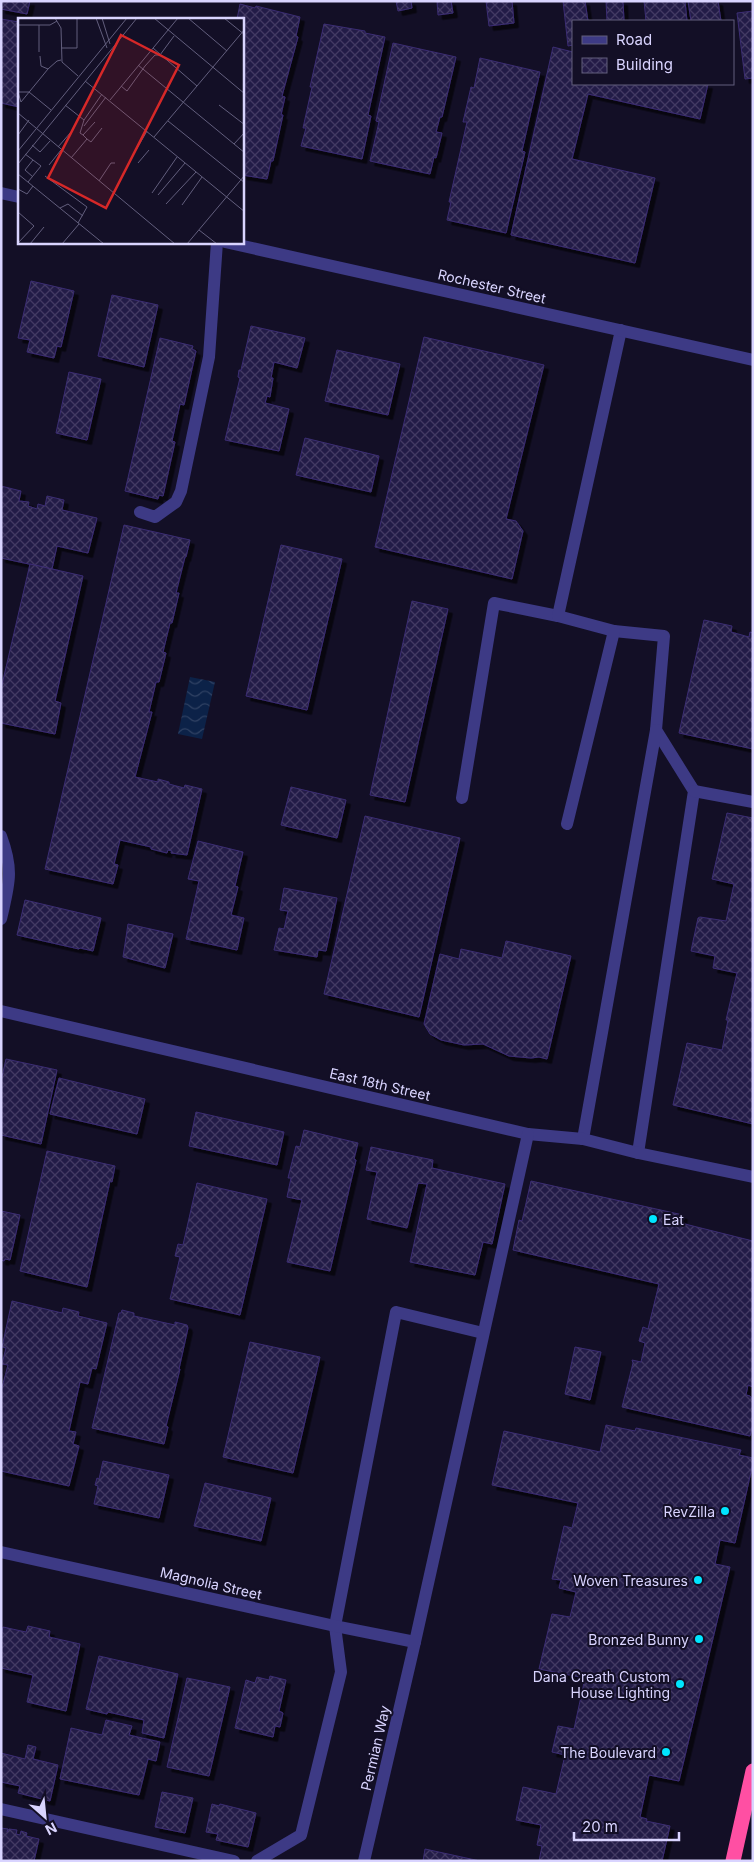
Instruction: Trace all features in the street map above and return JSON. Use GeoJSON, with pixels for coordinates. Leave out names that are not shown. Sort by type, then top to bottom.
{"type":"FeatureCollection","features":[{"type":"Feature","properties":{"kind":"highway"},"geometry":{"type":"LineString","coordinates":[[733,1861],[753,1771]]}},
{"type":"Feature","properties":{"kind":"street"},"geometry":{"type":"LineString","coordinates":[[1,193],[18,196]]}},
{"type":"Feature","properties":{"kind":"street"},"geometry":{"type":"LineString","coordinates":[[140,512],[155,517],[176,502],[180,491],[209,357],[217,244]]}},
{"type":"Feature","properties":{"kind":"street","name":"Rochester Street"},"geometry":{"type":"LineString","coordinates":[[234,244],[753,360]]}},
{"type":"Feature","properties":{"kind":"street"},"geometry":{"type":"LineString","coordinates":[[558,616],[620,330]]}},
{"type":"Feature","properties":{"kind":"street"},"geometry":{"type":"LineString","coordinates":[[462,798],[494,603],[558,616],[614,632],[664,636],[656,730],[583,1139]]}},
{"type":"Feature","properties":{"kind":"street"},"geometry":{"type":"LineString","coordinates":[[567,824],[614,632]]}},
{"type":"Feature","properties":{"kind":"street"},"geometry":{"type":"LineString","coordinates":[[638,1154],[694,791],[656,730]]}},
{"type":"Feature","properties":{"kind":"street"},"geometry":{"type":"LineString","coordinates":[[694,791],[753,802]]}},
{"type":"Feature","properties":{"kind":"street"},"geometry":{"type":"LineString","coordinates":[[1,836],[8,856],[10,879],[1,919]]}},
{"type":"Feature","properties":{"kind":"street","name":"East 18th Street"},"geometry":{"type":"LineString","coordinates":[[1,1011],[528,1134],[583,1139],[638,1154],[753,1177]]}},
{"type":"Feature","properties":{"kind":"street","name":"Permian Way"},"geometry":{"type":"LineString","coordinates":[[364,1861],[415,1642],[528,1134]]}},
{"type":"Feature","properties":{"kind":"street"},"geometry":{"type":"LineString","coordinates":[[257,1861],[301,1836],[341,1672],[335,1626],[396,1312],[483,1333]]}},
{"type":"Feature","properties":{"kind":"street","name":"Magnolia Street"},"geometry":{"type":"LineString","coordinates":[[1,1552],[415,1642]]}},
{"type":"Feature","properties":{"kind":"street"},"geometry":{"type":"LineString","coordinates":[[1,1809],[234,1861]]}},
{"type":"Feature","properties":{"kind":"water"},"geometry":{"type":"Polygon","coordinates":[[[190,677],[215,682],[202,739],[178,734],[190,677]]]}},
{"type":"Feature","properties":{"kind":"building"},"geometry":{"type":"Polygon","coordinates":[[[1,1],[30,1],[27,14],[1,9],[1,1]]]}},
{"type":"Feature","properties":{"kind":"building"},"geometry":{"type":"Polygon","coordinates":[[[396,1],[411,1],[412,8],[398,11],[396,1]]]}},
{"type":"Feature","properties":{"kind":"building"},"geometry":{"type":"Polygon","coordinates":[[[437,1],[451,1],[453,13],[438,15],[437,1]]]}},
{"type":"Feature","properties":{"kind":"building"},"geometry":{"type":"Polygon","coordinates":[[[486,1],[512,1],[514,23],[489,26],[486,1]]]}},
{"type":"Feature","properties":{"kind":"building"},"geometry":{"type":"Polygon","coordinates":[[[563,1],[585,1],[588,20],[572,20],[572,45],[568,46],[563,1]]]}},
{"type":"Feature","properties":{"kind":"building"},"geometry":{"type":"Polygon","coordinates":[[[606,1],[623,1],[624,20],[607,20],[606,1]]]}},
{"type":"Feature","properties":{"kind":"building"},"geometry":{"type":"Polygon","coordinates":[[[644,1],[685,1],[687,20],[646,20],[644,1]]]}},
{"type":"Feature","properties":{"kind":"building"},"geometry":{"type":"Polygon","coordinates":[[[688,1],[718,1],[721,20],[691,20],[688,1]]]}},
{"type":"Feature","properties":{"kind":"building"},"geometry":{"type":"Polygon","coordinates":[[[240,4],[300,17],[296,36],[298,37],[282,96],[285,97],[281,115],[283,115],[267,179],[244,175],[244,18],[237,18],[240,4]]]}},
{"type":"Feature","properties":{"kind":"building"},"geometry":{"type":"Polygon","coordinates":[[[753,11],[753,78],[745,79],[737,13],[753,11]]]}},
{"type":"Feature","properties":{"kind":"building"},"geometry":{"type":"Polygon","coordinates":[[[1,19],[18,22],[18,107],[1,103],[1,19]]]}},
{"type":"Feature","properties":{"kind":"building"},"geometry":{"type":"Polygon","coordinates":[[[324,24],[365,31],[365,33],[385,37],[368,115],[371,116],[362,159],[301,146],[306,128],[303,128],[312,87],[310,87],[324,24]]]}},
{"type":"Feature","properties":{"kind":"building"},"geometry":{"type":"Polygon","coordinates":[[[393,43],[456,57],[442,117],[440,117],[436,132],[442,133],[430,174],[370,161],[379,122],[376,121],[393,43]]]}},
{"type":"Feature","properties":{"kind":"building"},"geometry":{"type":"Polygon","coordinates":[[[553,47],[572,52],[572,85],[708,85],[700,119],[588,94],[572,159],[655,178],[635,263],[511,235],[553,47]]]}},
{"type":"Feature","properties":{"kind":"building"},"geometry":{"type":"Polygon","coordinates":[[[480,58],[540,72],[522,151],[525,152],[506,233],[447,220],[451,202],[449,202],[467,122],[463,122],[471,87],[474,88],[480,58]]]}},
{"type":"Feature","properties":{"kind":"building"},"geometry":{"type":"Polygon","coordinates":[[[31,281],[74,291],[61,347],[57,346],[54,358],[27,352],[30,340],[18,338],[31,281]]]}},
{"type":"Feature","properties":{"kind":"building"},"geometry":{"type":"Polygon","coordinates":[[[112,295],[158,305],[144,367],[98,356],[112,295]]]}},
{"type":"Feature","properties":{"kind":"building"},"geometry":{"type":"Polygon","coordinates":[[[251,326],[305,338],[297,368],[274,362],[270,397],[267,396],[265,403],[289,409],[279,451],[225,440],[240,378],[238,377],[239,370],[241,370],[251,326]]]}},
{"type":"Feature","properties":{"kind":"building"},"geometry":{"type":"Polygon","coordinates":[[[424,337],[544,365],[506,519],[516,521],[523,531],[512,579],[375,547],[424,337]]]}},
{"type":"Feature","properties":{"kind":"building"},"geometry":{"type":"Polygon","coordinates":[[[160,338],[193,346],[192,349],[196,351],[184,405],[180,404],[172,441],[175,442],[163,496],[159,495],[158,499],[125,491],[160,338]]]}},
{"type":"Feature","properties":{"kind":"building"},"geometry":{"type":"Polygon","coordinates":[[[337,350],[400,364],[388,415],[325,401],[337,350]]]}},
{"type":"Feature","properties":{"kind":"building"},"geometry":{"type":"Polygon","coordinates":[[[69,372],[101,379],[87,440],[56,433],[69,372]]]}},
{"type":"Feature","properties":{"kind":"building"},"geometry":{"type":"Polygon","coordinates":[[[305,438],[379,456],[371,492],[296,475],[305,438]]]}},
{"type":"Feature","properties":{"kind":"building"},"geometry":{"type":"Polygon","coordinates":[[[1,486],[21,491],[19,501],[29,502],[28,506],[37,509],[38,504],[45,506],[47,496],[64,500],[62,510],[97,518],[88,553],[57,546],[52,569],[1,558],[1,486]]]}},
{"type":"Feature","properties":{"kind":"building"},"geometry":{"type":"Polygon","coordinates":[[[124,525],[190,540],[176,593],[179,593],[172,623],[170,623],[163,652],[166,653],[159,682],[156,682],[149,712],[152,712],[135,777],[158,782],[158,779],[184,788],[185,785],[202,789],[187,855],[171,853],[172,851],[168,850],[167,853],[151,849],[151,847],[120,840],[114,864],[118,865],[113,884],[45,869],[124,525]]]}},
{"type":"Feature","properties":{"kind":"building"},"geometry":{"type":"Polygon","coordinates":[[[281,545],[342,559],[307,710],[246,696],[281,545]]]}},
{"type":"Feature","properties":{"kind":"building"},"geometry":{"type":"Polygon","coordinates":[[[30,564],[83,576],[55,701],[61,703],[55,734],[1,723],[1,689],[30,564]]]}},
{"type":"Feature","properties":{"kind":"building"},"geometry":{"type":"Polygon","coordinates":[[[412,601],[448,609],[405,802],[370,795],[412,601]]]}},
{"type":"Feature","properties":{"kind":"building"},"geometry":{"type":"Polygon","coordinates":[[[704,620],[732,626],[731,632],[749,637],[750,632],[753,633],[753,749],[679,733],[704,620]]]}},
{"type":"Feature","properties":{"kind":"building"},"geometry":{"type":"Polygon","coordinates":[[[291,787],[346,800],[337,838],[281,825],[291,787]]]}},
{"type":"Feature","properties":{"kind":"building"},"geometry":{"type":"Polygon","coordinates":[[[727,813],[753,818],[753,1124],[673,1105],[687,1043],[722,1050],[728,1020],[726,1020],[737,973],[713,968],[715,956],[691,951],[698,918],[726,921],[734,884],[712,879],[727,813]]]}},
{"type":"Feature","properties":{"kind":"building"},"geometry":{"type":"Polygon","coordinates":[[[365,816],[460,838],[419,1017],[324,994],[365,816]]]}},
{"type":"Feature","properties":{"kind":"building"},"geometry":{"type":"Polygon","coordinates":[[[198,841],[243,852],[235,886],[238,887],[231,915],[244,918],[237,950],[186,939],[199,881],[188,879],[198,841]]]}},
{"type":"Feature","properties":{"kind":"building"},"geometry":{"type":"Polygon","coordinates":[[[284,888],[337,898],[326,951],[318,950],[317,957],[274,950],[279,928],[284,929],[288,911],[280,910],[284,888]]]}},
{"type":"Feature","properties":{"kind":"building"},"geometry":{"type":"Polygon","coordinates":[[[25,900],[101,918],[93,951],[17,935],[25,900]]]}},
{"type":"Feature","properties":{"kind":"building"},"geometry":{"type":"Polygon","coordinates":[[[128,924],[173,934],[165,968],[123,957],[128,924]]]}},
{"type":"Feature","properties":{"kind":"building"},"geometry":{"type":"Polygon","coordinates":[[[506,941],[571,956],[547,1059],[509,1056],[483,1044],[464,1045],[441,1040],[430,1034],[424,1024],[440,954],[459,959],[461,949],[502,958],[506,941]]]}},
{"type":"Feature","properties":{"kind":"building"},"geometry":{"type":"Polygon","coordinates":[[[6,1059],[57,1070],[41,1144],[1,1135],[1,1081],[6,1059]]]}},
{"type":"Feature","properties":{"kind":"building"},"geometry":{"type":"Polygon","coordinates":[[[59,1078],[145,1099],[137,1134],[50,1114],[59,1078]]]}},
{"type":"Feature","properties":{"kind":"building"},"geometry":{"type":"Polygon","coordinates":[[[196,1112],[284,1132],[277,1165],[189,1146],[196,1112]]]}},
{"type":"Feature","properties":{"kind":"building"},"geometry":{"type":"Polygon","coordinates":[[[304,1130],[358,1143],[354,1159],[356,1160],[330,1271],[287,1262],[302,1200],[287,1197],[291,1178],[288,1178],[296,1146],[300,1147],[304,1130]]]}},
{"type":"Feature","properties":{"kind":"building"},"geometry":{"type":"Polygon","coordinates":[[[371,1147],[433,1160],[432,1168],[505,1184],[492,1244],[483,1242],[475,1275],[410,1262],[427,1184],[418,1183],[407,1228],[367,1219],[377,1172],[366,1170],[371,1147]]]}},
{"type":"Feature","properties":{"kind":"building"},"geometry":{"type":"Polygon","coordinates":[[[47,1151],[115,1166],[87,1287],[20,1271],[47,1151]]]}},
{"type":"Feature","properties":{"kind":"building"},"geometry":{"type":"Polygon","coordinates":[[[531,1181],[683,1215],[681,1223],[753,1241],[753,1387],[748,1385],[746,1395],[750,1396],[753,1400],[753,1424],[750,1436],[622,1407],[633,1363],[632,1360],[641,1362],[645,1343],[639,1341],[643,1327],[648,1329],[659,1284],[513,1250],[519,1220],[522,1221],[531,1181]]]}},
{"type":"Feature","properties":{"kind":"building"},"geometry":{"type":"Polygon","coordinates":[[[197,1183],[267,1199],[240,1315],[170,1299],[180,1257],[175,1256],[178,1244],[183,1245],[197,1183]]]}},
{"type":"Feature","properties":{"kind":"building"},"geometry":{"type":"Polygon","coordinates":[[[1,1211],[20,1215],[10,1260],[5,1259],[4,1261],[1,1260],[1,1211]]]}},
{"type":"Feature","properties":{"kind":"building"},"geometry":{"type":"Polygon","coordinates":[[[12,1301],[62,1313],[63,1308],[79,1312],[78,1316],[107,1323],[96,1369],[92,1368],[88,1384],[80,1382],[69,1431],[76,1432],[73,1444],[79,1446],[69,1486],[1,1471],[1,1391],[8,1365],[2,1364],[6,1348],[2,1347],[12,1301]]]}},
{"type":"Feature","properties":{"kind":"building"},"geometry":{"type":"Polygon","coordinates":[[[122,1310],[134,1313],[134,1316],[175,1325],[175,1322],[187,1325],[188,1328],[166,1426],[168,1427],[164,1444],[92,1428],[119,1313],[122,1310]]]}},
{"type":"Feature","properties":{"kind":"building"},"geometry":{"type":"Polygon","coordinates":[[[250,1342],[320,1357],[293,1473],[223,1457],[250,1342]]]}},
{"type":"Feature","properties":{"kind":"building"},"geometry":{"type":"Polygon","coordinates":[[[575,1347],[601,1352],[590,1400],[565,1394],[575,1347]]]}},
{"type":"Feature","properties":{"kind":"building"},"geometry":{"type":"Polygon","coordinates":[[[606,1425],[635,1431],[636,1428],[741,1450],[739,1455],[753,1458],[753,1463],[735,1543],[720,1540],[715,1564],[730,1567],[679,1781],[649,1775],[640,1817],[647,1819],[646,1821],[670,1826],[662,1861],[539,1861],[542,1846],[537,1845],[541,1825],[516,1820],[523,1787],[556,1794],[565,1755],[552,1752],[558,1726],[574,1729],[585,1678],[539,1669],[552,1614],[570,1617],[576,1592],[559,1588],[561,1580],[552,1579],[564,1526],[572,1528],[578,1503],[492,1485],[504,1431],[600,1452],[606,1425]]]}},
{"type":"Feature","properties":{"kind":"building"},"geometry":{"type":"Polygon","coordinates":[[[103,1461],[169,1475],[159,1518],[94,1504],[98,1486],[95,1485],[97,1478],[99,1479],[103,1461]]]}},
{"type":"Feature","properties":{"kind":"building"},"geometry":{"type":"Polygon","coordinates":[[[205,1483],[271,1498],[261,1541],[194,1526],[205,1483]]]}},
{"type":"Feature","properties":{"kind":"building"},"geometry":{"type":"Polygon","coordinates":[[[28,1626],[50,1631],[49,1637],[80,1644],[66,1711],[27,1702],[33,1675],[1,1668],[1,1635],[3,1627],[26,1632],[28,1626]]]}},
{"type":"Feature","properties":{"kind":"building"},"geometry":{"type":"Polygon","coordinates":[[[99,1656],[178,1674],[164,1738],[142,1733],[144,1720],[86,1709],[99,1656]]]}},
{"type":"Feature","properties":{"kind":"building"},"geometry":{"type":"Polygon","coordinates":[[[270,1676],[286,1680],[279,1711],[283,1713],[280,1727],[275,1726],[273,1737],[235,1728],[246,1680],[255,1683],[257,1677],[269,1680],[270,1676]]]}},
{"type":"Feature","properties":{"kind":"building"},"geometry":{"type":"Polygon","coordinates":[[[187,1678],[230,1687],[209,1776],[167,1767],[187,1678]]]}},
{"type":"Feature","properties":{"kind":"building"},"geometry":{"type":"Polygon","coordinates":[[[106,1720],[132,1726],[129,1735],[160,1742],[156,1761],[148,1759],[139,1795],[60,1779],[71,1728],[102,1735],[106,1720]]]}},
{"type":"Feature","properties":{"kind":"building"},"geometry":{"type":"Polygon","coordinates":[[[28,1745],[36,1747],[33,1759],[58,1765],[50,1801],[18,1793],[20,1786],[1,1782],[1,1753],[25,1759],[28,1745]]]}},
{"type":"Feature","properties":{"kind":"building"},"geometry":{"type":"Polygon","coordinates":[[[162,1792],[193,1798],[185,1833],[155,1827],[162,1792]]]}},
{"type":"Feature","properties":{"kind":"building"},"geometry":{"type":"Polygon","coordinates":[[[212,1804],[219,1806],[220,1804],[256,1813],[248,1847],[216,1840],[218,1834],[206,1832],[212,1804]]]}},
{"type":"Feature","properties":{"kind":"building"},"geometry":{"type":"Polygon","coordinates":[[[1,1828],[8,1829],[7,1832],[9,1829],[17,1830],[16,1834],[20,1835],[21,1831],[27,1833],[26,1836],[39,1839],[34,1861],[1,1861],[1,1828]]]}},
{"type":"Feature","properties":{"kind":"building"},"geometry":{"type":"Polygon","coordinates":[[[425,1849],[480,1861],[423,1861],[425,1849]]]}},
{"type":"Feature","properties":{"kind":"place","name":"Eat"},"geometry":{"type":"Point","coordinates":[653,1219]}},
{"type":"Feature","properties":{"kind":"place","name":"RevZilla"},"geometry":{"type":"Point","coordinates":[725,1511]}},
{"type":"Feature","properties":{"kind":"place","name":"Woven Treasures"},"geometry":{"type":"Point","coordinates":[698,1580]}},
{"type":"Feature","properties":{"kind":"place","name":"Bronzed Bunny"},"geometry":{"type":"Point","coordinates":[699,1639]}},
{"type":"Feature","properties":{"kind":"place","name":"Dana Creath Custom House Lighting"},"geometry":{"type":"Point","coordinates":[680,1684]}},
{"type":"Feature","properties":{"kind":"place","name":"The Boulevard"},"geometry":{"type":"Point","coordinates":[666,1752]}}]}
